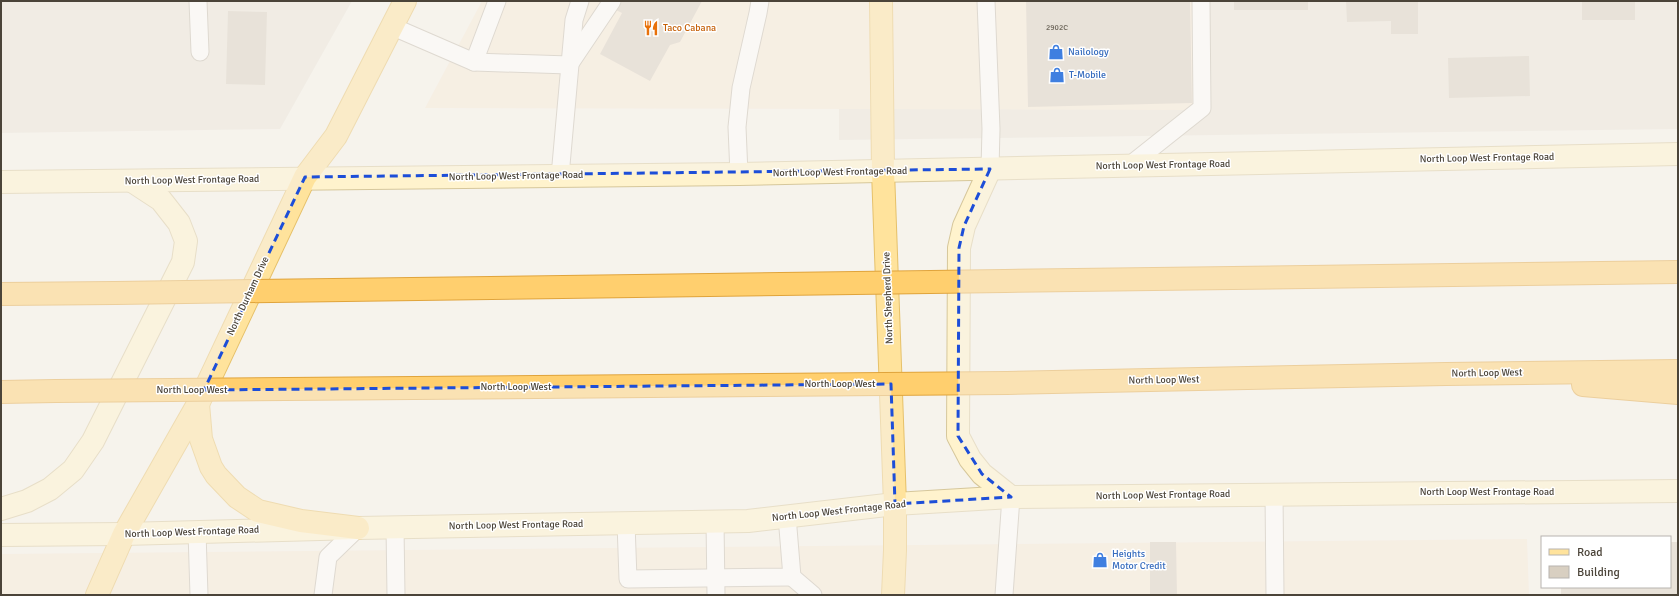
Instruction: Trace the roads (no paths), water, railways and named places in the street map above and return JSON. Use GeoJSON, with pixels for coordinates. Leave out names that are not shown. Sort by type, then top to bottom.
{"type":"FeatureCollection","features":[{"type":"Feature","properties":{"kind":"highway"},"geometry":{"type":"LineString","coordinates":[[1,294],[1678,272]]}},
{"type":"Feature","properties":{"kind":"highway","name":"North Loop West"},"geometry":{"type":"LineString","coordinates":[[1,392],[1007,383],[1678,371]]}},
{"type":"Feature","properties":{"kind":"highway"},"geometry":{"type":"LineString","coordinates":[[1446,374],[1678,393]]}},
{"type":"Feature","properties":{"kind":"main road","name":"North Durham Drive"},"geometry":{"type":"LineString","coordinates":[[97,595],[124,534],[198,404],[305,177],[336,136],[405,1]]}},
{"type":"Feature","properties":{"kind":"main road","name":"North Shepherd Drive"},"geometry":{"type":"LineString","coordinates":[[881,1],[883,171],[895,504],[893,595]]}},
{"type":"Feature","properties":{"kind":"main road","name":"North Loop West Frontage Road"},"geometry":{"type":"LineString","coordinates":[[1,182],[305,177],[739,174],[1678,154]]}},
{"type":"Feature","properties":{"kind":"main road"},"geometry":{"type":"LineString","coordinates":[[990,169],[964,226],[959,248],[958,436],[970,459],[982,474],[1011,497]]}},
{"type":"Feature","properties":{"kind":"main road"},"geometry":{"type":"LineString","coordinates":[[1,509],[26,501],[50,489],[73,470],[93,441],[183,262],[186,241],[179,223],[161,200],[132,181]]}},
{"type":"Feature","properties":{"kind":"main road"},"geometry":{"type":"LineString","coordinates":[[198,404],[202,438],[211,466],[216,475],[237,497],[258,511],[301,520],[358,528]]}},
{"type":"Feature","properties":{"kind":"main road","name":"North Loop West Frontage Road"},"geometry":{"type":"LineString","coordinates":[[1,535],[124,534],[748,520],[895,504],[1011,497],[1678,491]]}},
{"type":"Feature","properties":{"kind":"lane"},"geometry":{"type":"LineString","coordinates":[[198,1],[200,52]]}},
{"type":"Feature","properties":{"kind":"lane"},"geometry":{"type":"LineString","coordinates":[[474,62],[498,1]]}},
{"type":"Feature","properties":{"kind":"lane"},"geometry":{"type":"LineString","coordinates":[[560,176],[574,20],[580,1]]}},
{"type":"Feature","properties":{"kind":"lane"},"geometry":{"type":"LineString","coordinates":[[569,65],[612,1]]}},
{"type":"Feature","properties":{"kind":"lane"},"geometry":{"type":"LineString","coordinates":[[739,174],[738,127],[741,88],[760,1]]}},
{"type":"Feature","properties":{"kind":"lane"},"geometry":{"type":"LineString","coordinates":[[986,1],[991,129],[990,169]]}},
{"type":"Feature","properties":{"kind":"lane"},"geometry":{"type":"LineString","coordinates":[[1129,166],[1202,108],[1201,1]]}},
{"type":"Feature","properties":{"kind":"lane"},"geometry":{"type":"LineString","coordinates":[[391,26],[474,62],[569,65]]}},
{"type":"Feature","properties":{"kind":"lane"},"geometry":{"type":"LineString","coordinates":[[1274,494],[1275,595]]}},
{"type":"Feature","properties":{"kind":"lane"},"geometry":{"type":"LineString","coordinates":[[1004,595],[1011,497]]}},
{"type":"Feature","properties":{"kind":"lane"},"geometry":{"type":"LineString","coordinates":[[787,516],[792,577],[813,595]]}},
{"type":"Feature","properties":{"kind":"lane"},"geometry":{"type":"LineString","coordinates":[[715,521],[716,587]]}},
{"type":"Feature","properties":{"kind":"lane"},"geometry":{"type":"LineString","coordinates":[[626,522],[628,579],[716,587],[792,577]]}},
{"type":"Feature","properties":{"kind":"lane"},"geometry":{"type":"LineString","coordinates":[[395,527],[396,595]]}},
{"type":"Feature","properties":{"kind":"lane"},"geometry":{"type":"LineString","coordinates":[[323,595],[328,557],[358,528]]}},
{"type":"Feature","properties":{"kind":"lane"},"geometry":{"type":"LineString","coordinates":[[197,532],[199,595]]}},
{"type":"Feature","properties":{"kind":"place","name":"Taco Cabana"},"geometry":{"type":"Point","coordinates":[651,28]}},
{"type":"Feature","properties":{"kind":"place","name":"Nailology"},"geometry":{"type":"Point","coordinates":[1056,52]}},
{"type":"Feature","properties":{"kind":"place","name":"T-Mobile"},"geometry":{"type":"Point","coordinates":[1057,75]}},
{"type":"Feature","properties":{"kind":"place","name":"Heights Motor Credit"},"geometry":{"type":"Point","coordinates":[1100,560]}}]}
